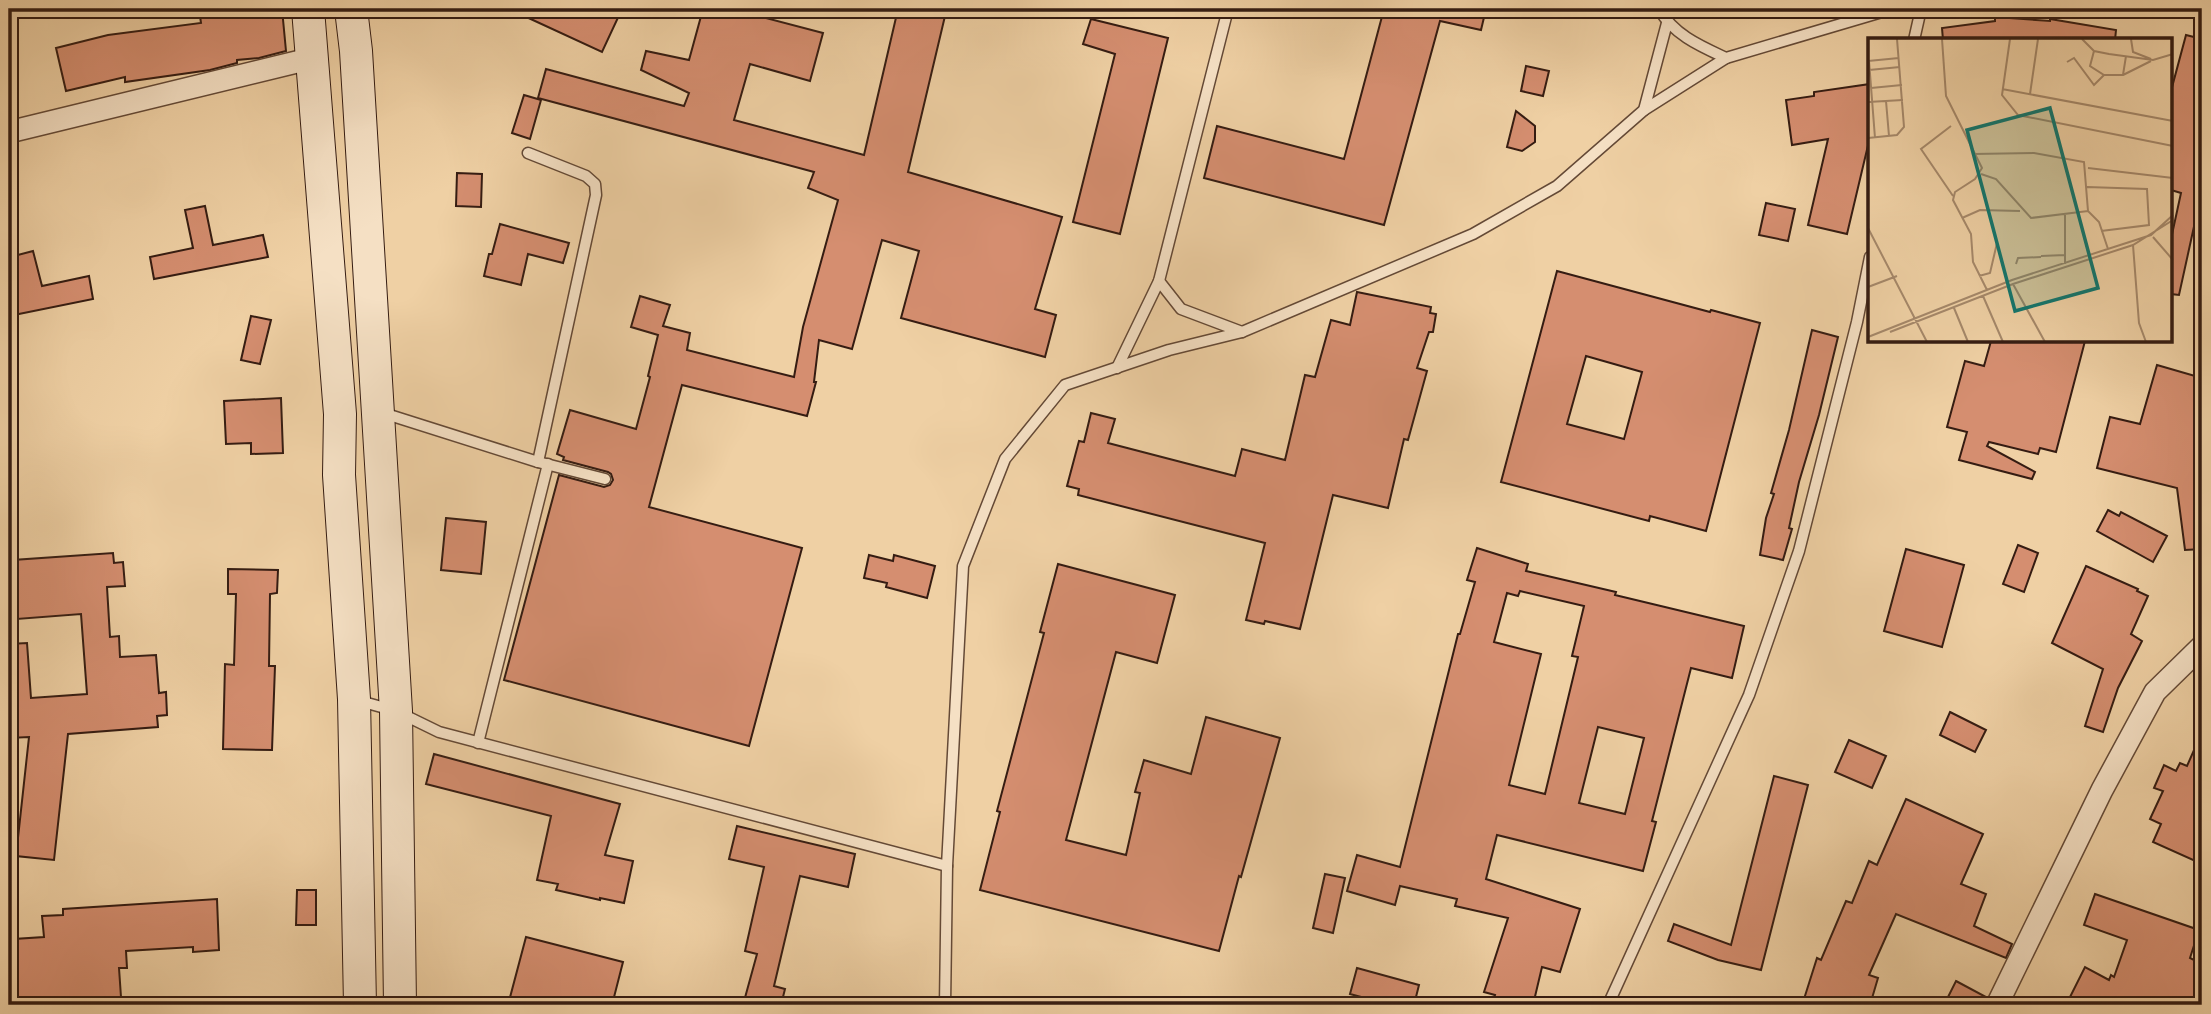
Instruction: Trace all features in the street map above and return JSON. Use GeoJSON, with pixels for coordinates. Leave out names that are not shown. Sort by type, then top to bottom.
{"type":"FeatureCollection","features":[{"type":"Feature","properties":{"kind":"street"},"geometry":{"type":"LineString","coordinates":[[308,9],[340,414],[339,475],[354,699],[360,1005]]}},
{"type":"Feature","properties":{"kind":"street"},"geometry":{"type":"LineString","coordinates":[[351,9],[396,712],[400,1005]]}},
{"type":"Feature","properties":{"kind":"street"},"geometry":{"type":"LineString","coordinates":[[9,132],[313,58]]}},
{"type":"Feature","properties":{"kind":"street"},"geometry":{"type":"LineString","coordinates":[[1997,1005],[2102,790],[2155,692],[2202,646]]}},
{"type":"Feature","properties":{"kind":"lane"},"geometry":{"type":"LineString","coordinates":[[1117,368],[1159,281],[1228,9]]}},
{"type":"Feature","properties":{"kind":"lane"},"geometry":{"type":"LineString","coordinates":[[1659,9],[1667,23],[1693,43],[1726,58]]}},
{"type":"Feature","properties":{"kind":"lane"},"geometry":{"type":"LineString","coordinates":[[944,1005],[947,866],[963,566],[1005,458],[1065,385],[1169,350],[1242,331],[1473,234],[1557,186],[1644,110],[1726,58],[1892,9]]}},
{"type":"Feature","properties":{"kind":"lane"},"geometry":{"type":"LineString","coordinates":[[1914,38],[1921,9]]}},
{"type":"Feature","properties":{"kind":"lane"},"geometry":{"type":"LineString","coordinates":[[1644,110],[1667,23]]}},
{"type":"Feature","properties":{"kind":"lane"},"geometry":{"type":"LineString","coordinates":[[478,743],[543,463],[596,195],[595,184],[586,176],[528,153]]}},
{"type":"Feature","properties":{"kind":"lane"},"geometry":{"type":"LineString","coordinates":[[1608,1005],[1749,695],[1799,551],[1857,322],[1868,267]]}},
{"type":"Feature","properties":{"kind":"lane"},"geometry":{"type":"LineString","coordinates":[[1159,281],[1181,309],[1242,331]]}},
{"type":"Feature","properties":{"kind":"lane"},"geometry":{"type":"LineString","coordinates":[[377,412],[543,463],[605,479]]}},
{"type":"Feature","properties":{"kind":"lane"},"geometry":{"type":"LineString","coordinates":[[354,699],[396,712],[439,732],[478,743],[947,866]]}},
{"type":"Feature","properties":{"kind":"building"},"geometry":{"type":"Polygon","coordinates":[[[199,9],[282,9],[286,51],[237,60],[237,63],[210,70],[125,82],[125,77],[66,91],[56,48],[108,35],[201,23],[199,9]]]}},
{"type":"Feature","properties":{"kind":"building"},"geometry":{"type":"Polygon","coordinates":[[[509,9],[622,9],[602,52],[509,9]]]}},
{"type":"Feature","properties":{"kind":"building"},"geometry":{"type":"Polygon","coordinates":[[[703,9],[731,9],[823,33],[810,81],[750,64],[734,120],[864,155],[898,9],[914,9],[945,16],[908,172],[1062,217],[1035,309],[1056,315],[1045,357],[901,318],[919,251],[882,240],[852,349],[819,340],[816,382],[807,416],[682,385],[649,507],[802,548],[749,746],[504,680],[559,475],[604,487],[610,485],[613,480],[608,472],[563,460],[564,457],[557,454],[570,410],[636,429],[658,335],[631,327],[640,296],[670,305],[663,326],[690,333],[687,350],[794,377],[803,327],[838,200],[808,188],[814,172],[538,98],[546,69],[684,106],[689,93],[641,70],[646,51],[689,60],[703,9]]]}},
{"type":"Feature","properties":{"kind":"building"},"geometry":{"type":"Polygon","coordinates":[[[1384,9],[1486,9],[1481,30],[1440,21],[1384,225],[1204,178],[1217,126],[1344,159],[1384,9]]]}},
{"type":"Feature","properties":{"kind":"building"},"geometry":{"type":"Polygon","coordinates":[[[1995,17],[2050,19],[2116,30],[2115,38],[1943,38],[1942,28],[1995,21],[1995,17]]]}},
{"type":"Feature","properties":{"kind":"building"},"geometry":{"type":"Polygon","coordinates":[[[1091,19],[1168,38],[1120,234],[1073,222],[1115,54],[1083,44],[1091,19]]]}},
{"type":"Feature","properties":{"kind":"building"},"geometry":{"type":"Polygon","coordinates":[[[2186,35],[2202,39],[2202,190],[2179,295],[2172,294],[2172,234],[2181,193],[2172,190],[2172,87],[2186,35]]]}},
{"type":"Feature","properties":{"kind":"building"},"geometry":{"type":"Polygon","coordinates":[[[1526,66],[1549,71],[1543,96],[1521,91],[1526,66]]]}},
{"type":"Feature","properties":{"kind":"building"},"geometry":{"type":"Polygon","coordinates":[[[1868,84],[1868,145],[1847,234],[1808,225],[1828,139],[1792,145],[1786,100],[1814,96],[1814,92],[1868,84]]]}},
{"type":"Feature","properties":{"kind":"building"},"geometry":{"type":"Polygon","coordinates":[[[524,95],[541,100],[530,139],[512,133],[524,95]]]}},
{"type":"Feature","properties":{"kind":"building"},"geometry":{"type":"Polygon","coordinates":[[[1516,111],[1535,126],[1535,142],[1522,151],[1507,147],[1516,111]]]}},
{"type":"Feature","properties":{"kind":"building"},"geometry":{"type":"Polygon","coordinates":[[[457,173],[482,174],[481,207],[456,206],[457,173]]]}},
{"type":"Feature","properties":{"kind":"building"},"geometry":{"type":"Polygon","coordinates":[[[1766,203],[1795,209],[1788,241],[1759,235],[1766,203]]]}},
{"type":"Feature","properties":{"kind":"building"},"geometry":{"type":"Polygon","coordinates":[[[205,206],[213,245],[263,235],[268,257],[154,279],[150,257],[193,248],[185,210],[205,206]]]}},
{"type":"Feature","properties":{"kind":"building"},"geometry":{"type":"Polygon","coordinates":[[[500,224],[569,243],[563,263],[528,254],[521,285],[484,276],[500,224]]]}},
{"type":"Feature","properties":{"kind":"building"},"geometry":{"type":"Polygon","coordinates":[[[33,251],[42,286],[89,276],[93,299],[9,316],[9,292],[17,291],[13,270],[17,269],[14,256],[33,251]]]}},
{"type":"Feature","properties":{"kind":"building"},"geometry":{"type":"Polygon","coordinates":[[[1557,271],[1760,323],[1706,531],[1650,516],[1649,521],[1501,482],[1557,271]],[[1586,356],[1567,424],[1624,439],[1642,372],[1586,356]]]}},
{"type":"Feature","properties":{"kind":"building"},"geometry":{"type":"Polygon","coordinates":[[[1357,292],[1431,307],[1430,313],[1436,314],[1433,332],[1429,332],[1417,368],[1427,371],[1408,440],[1404,439],[1388,508],[1333,495],[1300,629],[1265,621],[1264,624],[1246,620],[1265,543],[1078,495],[1079,489],[1067,486],[1079,441],[1084,442],[1091,413],[1115,419],[1108,443],[1235,476],[1242,449],[1285,460],[1305,375],[1315,377],[1331,320],[1350,325],[1357,292]]]}},
{"type":"Feature","properties":{"kind":"building"},"geometry":{"type":"Polygon","coordinates":[[[251,316],[271,320],[260,364],[241,360],[251,316]]]}},
{"type":"Feature","properties":{"kind":"building"},"geometry":{"type":"Polygon","coordinates":[[[1812,330],[1838,337],[1799,482],[1789,528],[1792,529],[1783,560],[1760,555],[1766,518],[1774,494],[1771,493],[1812,330]]]}},
{"type":"Feature","properties":{"kind":"building"},"geometry":{"type":"Polygon","coordinates":[[[1990,343],[2084,343],[2056,452],[2040,448],[2038,454],[1989,442],[1987,446],[2035,472],[2032,479],[1959,460],[1967,432],[1947,427],[1965,361],[1984,366],[1990,343]]]}},
{"type":"Feature","properties":{"kind":"building"},"geometry":{"type":"Polygon","coordinates":[[[2157,365],[2202,378],[2202,549],[2185,550],[2177,488],[2097,468],[2110,417],[2140,424],[2157,365]]]}},
{"type":"Feature","properties":{"kind":"building"},"geometry":{"type":"Polygon","coordinates":[[[281,398],[283,453],[251,454],[251,443],[226,444],[224,401],[281,398]]]}},
{"type":"Feature","properties":{"kind":"building"},"geometry":{"type":"Polygon","coordinates":[[[2108,510],[2119,516],[2121,512],[2167,536],[2153,562],[2097,531],[2108,510]]]}},
{"type":"Feature","properties":{"kind":"building"},"geometry":{"type":"Polygon","coordinates":[[[446,518],[486,522],[481,574],[441,570],[446,518]]]}},
{"type":"Feature","properties":{"kind":"building"},"geometry":{"type":"Polygon","coordinates":[[[2018,545],[2038,553],[2024,592],[2003,584],[2018,545]]]}},
{"type":"Feature","properties":{"kind":"building"},"geometry":{"type":"Polygon","coordinates":[[[1477,548],[1528,564],[1526,571],[1744,626],[1732,678],[1691,668],[1652,821],[1656,822],[1643,871],[1497,835],[1486,879],[1580,909],[1560,972],[1542,967],[1533,1005],[1492,1005],[1495,995],[1484,992],[1508,918],[1455,906],[1457,899],[1400,886],[1395,905],[1347,891],[1357,855],[1400,867],[1458,634],[1475,582],[1467,580],[1477,548]],[[1520,591],[1518,596],[1507,593],[1494,642],[1541,654],[1509,785],[1545,794],[1578,657],[1572,656],[1584,606],[1520,591]],[[1598,727],[1579,803],[1625,814],[1644,738],[1598,727]]]}},
{"type":"Feature","properties":{"kind":"building"},"geometry":{"type":"Polygon","coordinates":[[[1906,549],[1964,565],[1942,647],[1884,631],[1906,549]]]}},
{"type":"Feature","properties":{"kind":"building"},"geometry":{"type":"Polygon","coordinates":[[[113,553],[114,563],[123,562],[125,586],[107,587],[110,637],[119,636],[120,657],[156,655],[159,693],[166,692],[167,715],[157,716],[158,727],[68,734],[54,860],[16,856],[29,737],[9,738],[9,644],[27,643],[31,698],[87,694],[81,614],[17,619],[13,560],[113,553]]]}},
{"type":"Feature","properties":{"kind":"building"},"geometry":{"type":"Polygon","coordinates":[[[869,555],[893,561],[894,555],[935,566],[927,598],[886,587],[887,583],[864,578],[869,555]]]}},
{"type":"Feature","properties":{"kind":"building"},"geometry":{"type":"Polygon","coordinates":[[[1058,564],[1175,595],[1157,663],[1116,652],[1066,840],[1126,855],[1140,793],[1135,792],[1144,760],[1191,774],[1206,717],[1280,738],[1219,951],[980,890],[1000,812],[997,811],[1044,633],[1040,632],[1058,564]]]}},
{"type":"Feature","properties":{"kind":"building"},"geometry":{"type":"Polygon","coordinates":[[[2086,566],[2148,596],[2131,634],[2142,641],[2118,688],[2103,732],[2085,726],[2103,669],[2052,643],[2086,566]]]}},
{"type":"Feature","properties":{"kind":"building"},"geometry":{"type":"Polygon","coordinates":[[[228,569],[278,570],[277,593],[270,594],[269,666],[275,666],[272,750],[223,749],[225,664],[234,665],[236,594],[228,594],[228,569]]]}},
{"type":"Feature","properties":{"kind":"building"},"geometry":{"type":"Polygon","coordinates":[[[1950,712],[1986,730],[1975,752],[1940,735],[1950,712]]]}},
{"type":"Feature","properties":{"kind":"building"},"geometry":{"type":"Polygon","coordinates":[[[2202,732],[2202,864],[2153,842],[2161,824],[2150,819],[2163,791],[2154,788],[2164,765],[2176,771],[2180,763],[2187,766],[2202,732]]]}},
{"type":"Feature","properties":{"kind":"building"},"geometry":{"type":"Polygon","coordinates":[[[1849,740],[1886,756],[1872,788],[1835,772],[1849,740]]]}},
{"type":"Feature","properties":{"kind":"building"},"geometry":{"type":"Polygon","coordinates":[[[434,754],[620,804],[605,855],[633,861],[624,903],[556,890],[558,884],[537,880],[551,816],[426,784],[434,754]]]}},
{"type":"Feature","properties":{"kind":"building"},"geometry":{"type":"Polygon","coordinates":[[[1774,776],[1808,785],[1761,970],[1718,960],[1668,941],[1674,924],[1731,945],[1774,776]]]}},
{"type":"Feature","properties":{"kind":"building"},"geometry":{"type":"Polygon","coordinates":[[[1906,799],[1983,834],[1961,884],[1986,894],[1974,926],[2012,944],[2006,958],[1896,914],[1869,975],[1878,978],[1870,1005],[1823,1005],[1804,999],[1817,958],[1821,960],[1846,901],[1852,903],[1869,861],[1877,865],[1906,799]]]}},
{"type":"Feature","properties":{"kind":"building"},"geometry":{"type":"Polygon","coordinates":[[[737,826],[855,854],[848,887],[800,876],[774,986],[785,989],[781,1005],[743,1005],[757,954],[745,951],[764,867],[729,859],[737,826]]]}},
{"type":"Feature","properties":{"kind":"building"},"geometry":{"type":"Polygon","coordinates":[[[1325,874],[1345,878],[1333,933],[1313,928],[1325,874]]]}},
{"type":"Feature","properties":{"kind":"building"},"geometry":{"type":"Polygon","coordinates":[[[297,890],[316,890],[316,925],[296,925],[297,890]]]}},
{"type":"Feature","properties":{"kind":"building"},"geometry":{"type":"Polygon","coordinates":[[[2095,894],[2199,930],[2190,958],[2202,964],[2202,1005],[2066,1005],[2085,967],[2109,980],[2111,975],[2114,977],[2127,940],[2084,925],[2095,894]]]}},
{"type":"Feature","properties":{"kind":"building"},"geometry":{"type":"Polygon","coordinates":[[[217,899],[219,950],[193,952],[193,947],[126,951],[127,968],[119,968],[121,997],[98,999],[99,1005],[18,1005],[14,939],[44,937],[42,916],[63,915],[63,909],[217,899]]]}},
{"type":"Feature","properties":{"kind":"building"},"geometry":{"type":"Polygon","coordinates":[[[526,937],[623,962],[612,1005],[508,1005],[526,937]]]}},
{"type":"Feature","properties":{"kind":"building"},"geometry":{"type":"Polygon","coordinates":[[[1357,968],[1419,985],[1414,1005],[1391,1005],[1350,994],[1357,968]]]}},
{"type":"Feature","properties":{"kind":"building"},"geometry":{"type":"Polygon","coordinates":[[[1956,981],[1986,997],[1984,1005],[1944,1005],[1956,981]]]}}]}
